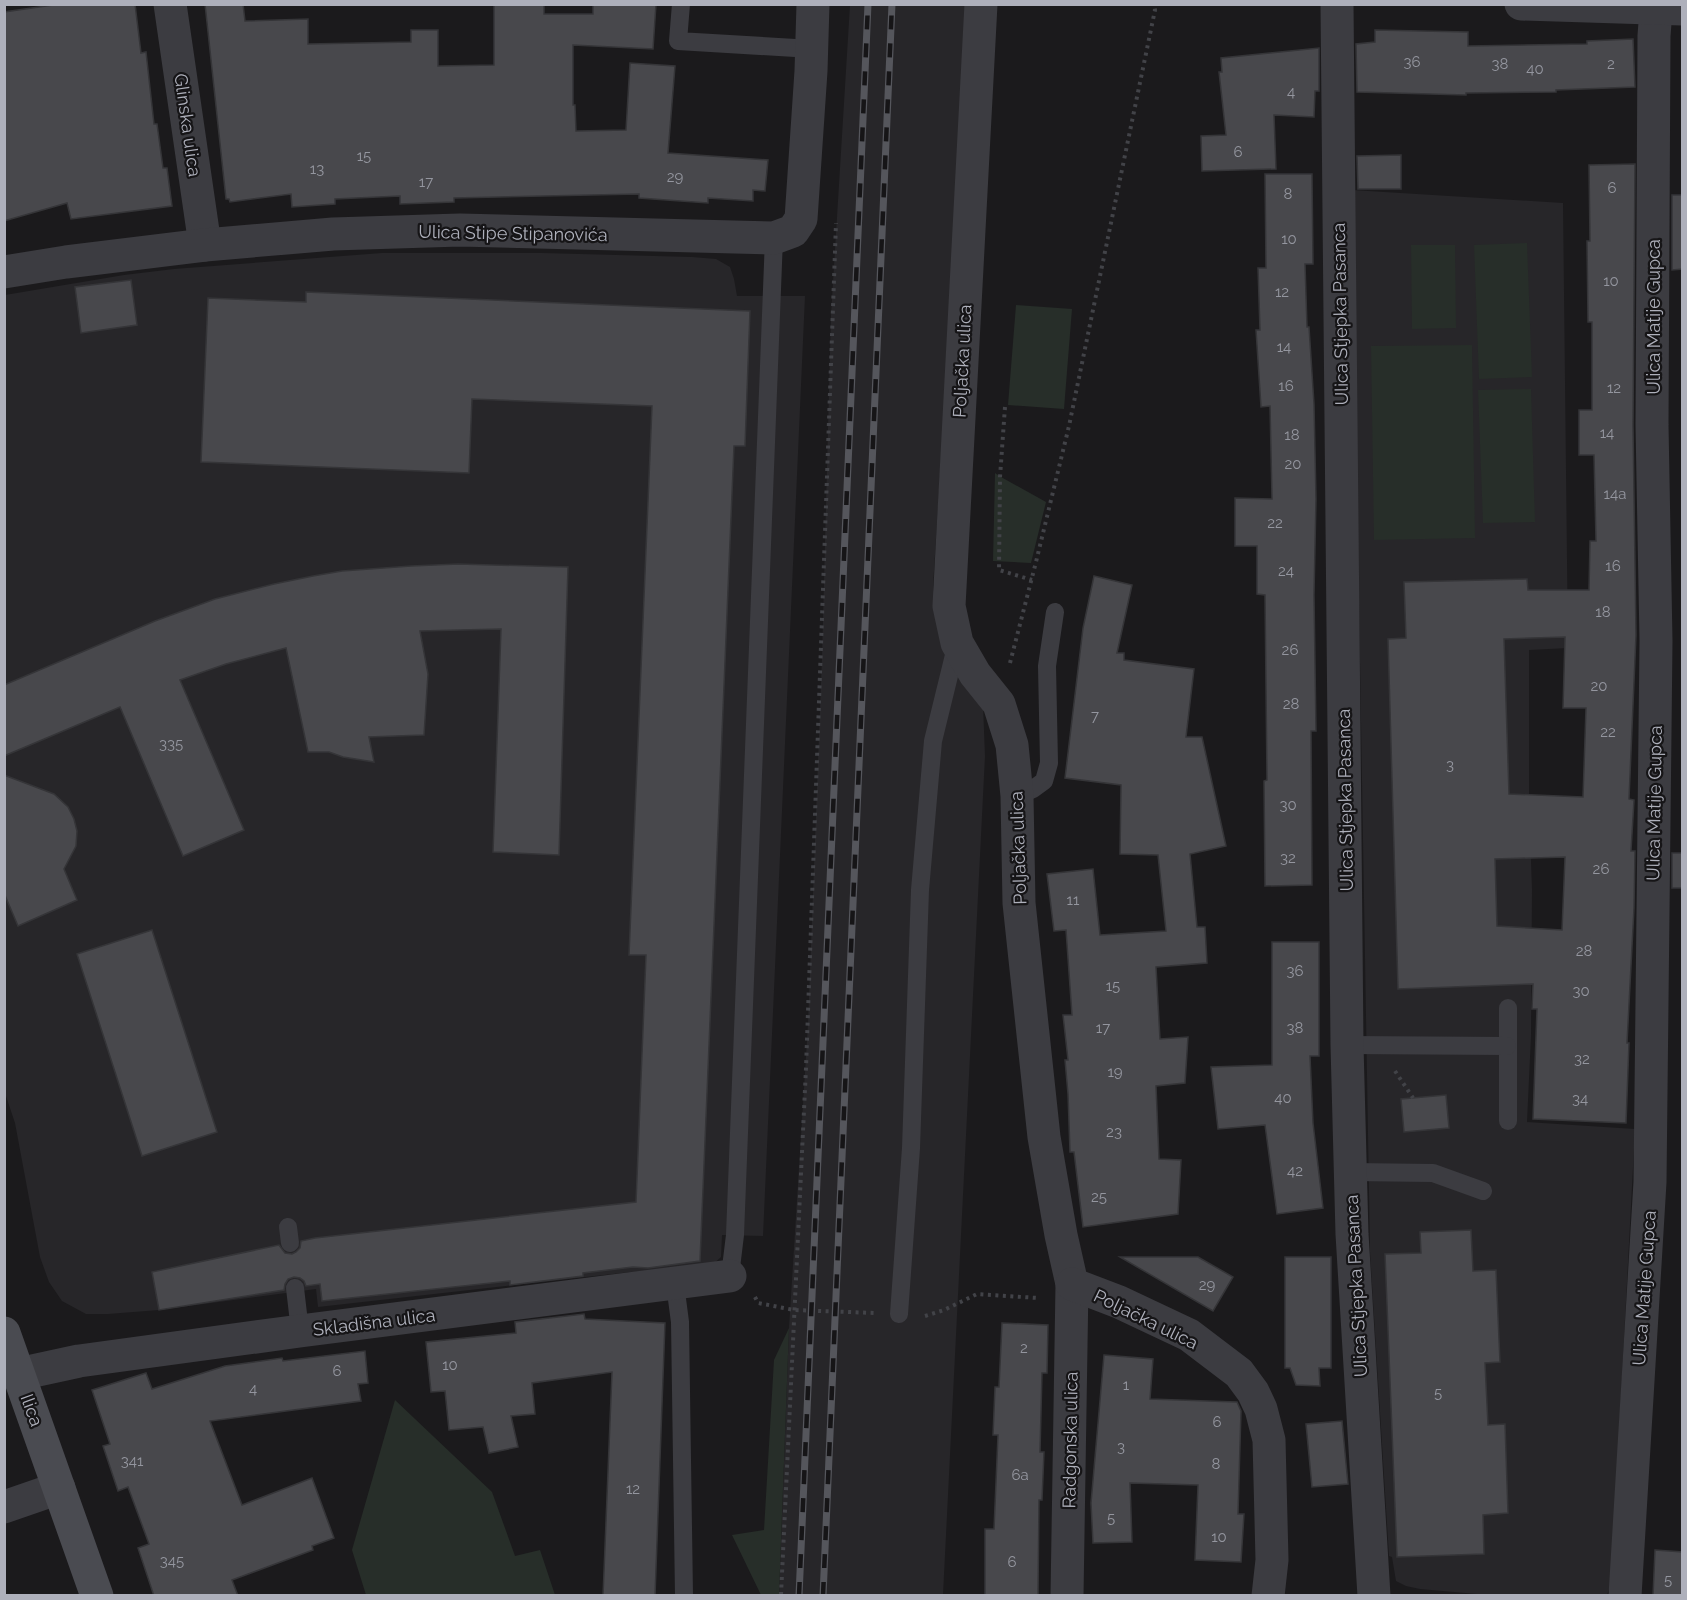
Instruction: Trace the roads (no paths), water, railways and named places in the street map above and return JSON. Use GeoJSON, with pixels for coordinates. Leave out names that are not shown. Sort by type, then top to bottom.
{"type":"FeatureCollection","features":[{"type":"Feature","properties":{"kind":"main road","name":"Ilica"},"geometry":{"type":"LineString","coordinates":[[4,1333],[97,1596]]}},
{"type":"Feature","properties":{"kind":"street","name":"Glinska ulica"},"geometry":{"type":"LineString","coordinates":[[170,4],[205,245]]}},
{"type":"Feature","properties":{"kind":"street"},"geometry":{"type":"LineString","coordinates":[[774,238],[793,231],[801,219],[813,4]]}},
{"type":"Feature","properties":{"kind":"street","name":"Poljačka ulica"},"geometry":{"type":"LineString","coordinates":[[981,4],[949,606],[957,644],[975,674],[999,704],[1012,745],[1017,796],[1019,903],[1044,1137],[1061,1235],[1072,1292],[1119,1302],[1189,1335],[1239,1373],[1253,1392],[1261,1409],[1269,1440],[1272,1560],[1268,1596]]}},
{"type":"Feature","properties":{"kind":"street","name":"Ulica Stjepka Pasanca"},"geometry":{"type":"LineString","coordinates":[[1336,4],[1350,1172],[1374,1596]]}},
{"type":"Feature","properties":{"kind":"street"},"geometry":{"type":"LineString","coordinates":[[1521,4],[1669,9]]}},
{"type":"Feature","properties":{"kind":"street","name":"Ulica Matije Gupca"},"geometry":{"type":"LineString","coordinates":[[1624,1596],[1650,1182],[1656,641],[1652,425],[1654,36],[1669,9]]}},
{"type":"Feature","properties":{"kind":"street","name":"Ulica Stipe Stipanovića"},"geometry":{"type":"LineString","coordinates":[[4,272],[205,245],[333,234],[460,230],[774,238]]}},
{"type":"Feature","properties":{"kind":"street","name":"Skladišna ulica"},"geometry":{"type":"LineString","coordinates":[[19,1374],[79,1361],[730,1276]]}},
{"type":"Feature","properties":{"kind":"street","name":"Radgonska ulica"},"geometry":{"type":"LineString","coordinates":[[1067,1596],[1072,1292]]}},
{"type":"Feature","properties":{"kind":"street"},"geometry":{"type":"LineString","coordinates":[[4,1506],[59,1488]]}},
{"type":"Feature","properties":{"kind":"lane"},"geometry":{"type":"LineString","coordinates":[[681,4],[678,41],[812,49]]}},
{"type":"Feature","properties":{"kind":"lane"},"geometry":{"type":"LineString","coordinates":[[730,1276],[735,1235],[774,238]]}},
{"type":"Feature","properties":{"kind":"lane"},"geometry":{"type":"LineString","coordinates":[[1017,796],[1033,789],[1044,780],[1049,763],[1047,666],[1055,612]]}},
{"type":"Feature","properties":{"kind":"lane"},"geometry":{"type":"LineString","coordinates":[[899,1314],[910,1148],[921,879],[933,741],[957,644]]}},
{"type":"Feature","properties":{"kind":"lane"},"geometry":{"type":"LineString","coordinates":[[1508,1008],[1508,1121]]}},
{"type":"Feature","properties":{"kind":"lane"},"geometry":{"type":"LineString","coordinates":[[1347,1046],[1507,1046]]}},
{"type":"Feature","properties":{"kind":"lane"},"geometry":{"type":"LineString","coordinates":[[1350,1172],[1432,1173],[1483,1191]]}},
{"type":"Feature","properties":{"kind":"lane"},"geometry":{"type":"LineString","coordinates":[[675,1284],[680,1322],[684,1596]]}},
{"type":"Feature","properties":{"kind":"lane"},"geometry":{"type":"LineString","coordinates":[[295,1288],[300,1331]]}},
{"type":"Feature","properties":{"kind":"railway"},"geometry":{"type":"LineString","coordinates":[[799,1596],[868,4]]}},
{"type":"Feature","properties":{"kind":"railway"},"geometry":{"type":"LineString","coordinates":[[823,1596],[892,4]]}}]}
